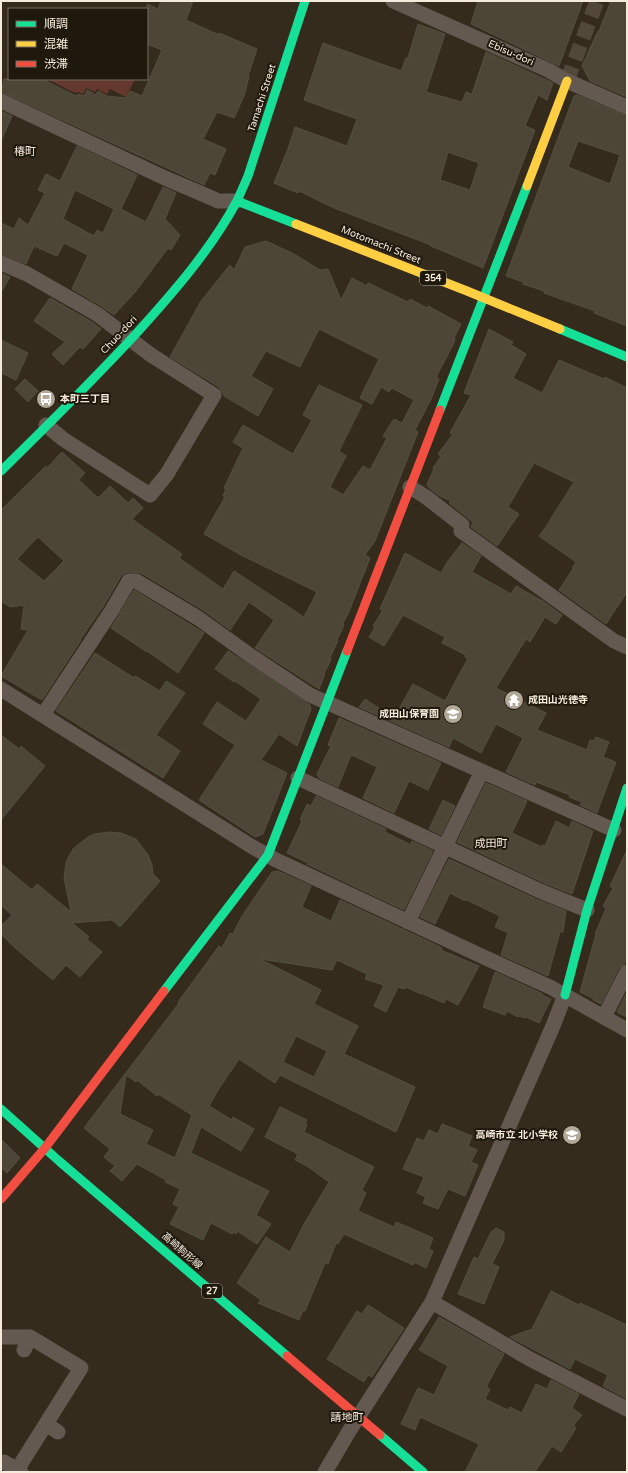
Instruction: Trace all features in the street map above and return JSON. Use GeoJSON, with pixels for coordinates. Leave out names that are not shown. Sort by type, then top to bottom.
{"type":"FeatureCollection","features":[{"type":"Feature","properties":{"kind":"main road","name":"Tamachi Street"},"geometry":{"type":"LineString","coordinates":[[237,201],[248,176],[305,1]]}},
{"type":"Feature","properties":{"kind":"main road"},"geometry":{"type":"LineString","coordinates":[[1,1199],[45,1148],[268,855],[567,81]]}},
{"type":"Feature","properties":{"kind":"main road","name":"Motomachi Street"},"geometry":{"type":"LineString","coordinates":[[237,201],[484,298],[627,357]]}},
{"type":"Feature","properties":{"kind":"main road","name":"Chuo-dori"},"geometry":{"type":"LineString","coordinates":[[1,470],[130,340],[206,251],[224,226],[237,201]]}},
{"type":"Feature","properties":{"kind":"main road"},"geometry":{"type":"LineString","coordinates":[[565,995],[587,910],[627,788]]}},
{"type":"Feature","properties":{"kind":"main road","name":"高崎駒形線"},"geometry":{"type":"LineString","coordinates":[[1,1109],[358,1418],[423,1472]]}},
{"type":"Feature","properties":{"kind":"street","name":"Ebisu-dori"},"geometry":{"type":"LineString","coordinates":[[393,1],[627,107]]}},
{"type":"Feature","properties":{"kind":"street"},"geometry":{"type":"LineString","coordinates":[[1,101],[165,178],[218,201],[237,201]]}},
{"type":"Feature","properties":{"kind":"street"},"geometry":{"type":"LineString","coordinates":[[1,263],[27,274],[97,314],[151,355],[214,396],[167,474],[150,495],[63,439],[46,426]]}},
{"type":"Feature","properties":{"kind":"street"},"geometry":{"type":"LineString","coordinates":[[410,487],[462,524],[460,531],[614,641],[627,647]]}},
{"type":"Feature","properties":{"kind":"street"},"geometry":{"type":"LineString","coordinates":[[43,715],[112,610],[129,581],[136,581],[198,618],[251,656],[310,695],[614,830]]}},
{"type":"Feature","properties":{"kind":"street"},"geometry":{"type":"LineString","coordinates":[[1,689],[251,846],[408,922],[565,995],[627,1030]]}},
{"type":"Feature","properties":{"kind":"street"},"geometry":{"type":"LineString","coordinates":[[408,922],[482,771]]}},
{"type":"Feature","properties":{"kind":"street"},"geometry":{"type":"LineString","coordinates":[[298,778],[540,891],[587,910]]}},
{"type":"Feature","properties":{"kind":"street"},"geometry":{"type":"LineString","coordinates":[[604,1017],[627,972]]}},
{"type":"Feature","properties":{"kind":"street"},"geometry":{"type":"LineString","coordinates":[[325,1472],[432,1302],[553,1026],[565,995]]}},
{"type":"Feature","properties":{"kind":"street"},"geometry":{"type":"LineString","coordinates":[[432,1302],[530,1359],[627,1408]]}},
{"type":"Feature","properties":{"kind":"street"},"geometry":{"type":"LineString","coordinates":[[1,1337],[27,1343],[81,1368],[52,1428],[19,1471],[4,1462]]}},
{"type":"Feature","properties":{"kind":"shaded area"},"geometry":{"type":"Polygon","coordinates":[[[49,80],[134,80],[126,97],[110,89],[107,94],[97,89],[95,92],[86,88],[83,94],[78,92],[75,93],[49,80]]]}},
{"type":"Feature","properties":{"kind":"building"},"geometry":{"type":"Polygon","coordinates":[[[161,1],[193,1],[186,20],[219,35],[219,33],[257,49],[248,76],[244,96],[234,118],[217,112],[203,139],[226,149],[215,175],[210,173],[204,185],[1,92],[4,79],[44,80],[76,96],[78,94],[84,96],[87,90],[96,95],[98,91],[107,96],[126,98],[130,91],[142,96],[162,50],[148,44],[147,4],[158,9],[161,1]]]}},
{"type":"Feature","properties":{"kind":"building"},"geometry":{"type":"Polygon","coordinates":[[[478,1],[583,1],[559,66],[471,24],[478,1]]]}},
{"type":"Feature","properties":{"kind":"building"},"geometry":{"type":"Polygon","coordinates":[[[611,1],[627,1],[627,97],[590,81],[582,66],[599,31],[611,1]]]}},
{"type":"Feature","properties":{"kind":"building"},"geometry":{"type":"Polygon","coordinates":[[[418,24],[445,34],[426,92],[462,102],[466,92],[472,94],[486,52],[553,83],[547,100],[538,95],[525,126],[535,130],[483,268],[431,245],[334,208],[299,191],[298,193],[274,183],[295,127],[347,146],[357,119],[304,100],[323,43],[401,71],[406,58],[408,58],[418,24]],[[448,152],[440,180],[470,190],[479,163],[448,152]]]}},
{"type":"Feature","properties":{"kind":"building"},"geometry":{"type":"Polygon","coordinates":[[[577,95],[627,116],[627,326],[594,313],[595,311],[544,293],[544,291],[506,276],[574,96],[577,95]],[[578,141],[568,167],[610,184],[620,155],[578,141]]]}},
{"type":"Feature","properties":{"kind":"building"},"geometry":{"type":"Polygon","coordinates":[[[1,111],[12,116],[1,141],[1,111]]]}},
{"type":"Feature","properties":{"kind":"building"},"geometry":{"type":"Polygon","coordinates":[[[77,146],[137,175],[121,209],[146,222],[163,187],[176,193],[165,219],[180,235],[171,250],[168,248],[136,291],[114,315],[72,289],[88,255],[64,243],[57,256],[34,246],[26,264],[1,254],[1,223],[14,229],[19,218],[28,225],[45,193],[38,190],[46,174],[60,181],[77,146]],[[75,190],[63,219],[94,236],[97,230],[103,233],[114,209],[75,190]]]}},
{"type":"Feature","properties":{"kind":"building"},"geometry":{"type":"Polygon","coordinates":[[[266,241],[294,254],[320,270],[328,269],[341,300],[352,278],[367,286],[368,283],[408,302],[410,299],[427,308],[428,306],[461,324],[454,338],[453,345],[436,377],[439,379],[432,397],[415,430],[418,432],[375,541],[365,555],[370,558],[343,623],[342,630],[337,639],[338,640],[319,689],[255,648],[274,620],[249,602],[230,630],[203,610],[141,573],[129,572],[121,576],[104,605],[42,700],[1,676],[28,630],[21,629],[24,605],[10,607],[1,601],[1,510],[46,466],[47,468],[62,452],[85,473],[79,480],[98,498],[110,486],[128,503],[133,498],[143,508],[132,519],[182,554],[179,558],[223,589],[234,571],[304,617],[317,592],[241,555],[204,534],[225,497],[223,496],[226,489],[224,488],[243,448],[233,442],[243,425],[293,454],[312,420],[303,415],[319,385],[362,405],[339,451],[346,456],[330,487],[343,495],[363,466],[370,470],[387,438],[383,436],[394,419],[402,423],[414,400],[392,388],[389,392],[381,387],[372,404],[360,398],[379,359],[319,329],[300,367],[266,351],[251,376],[273,389],[258,416],[224,396],[219,387],[170,357],[201,301],[230,265],[234,270],[245,247],[266,241]],[[38,537],[17,559],[44,581],[64,561],[38,537]]]}},
{"type":"Feature","properties":{"kind":"building"},"geometry":{"type":"Polygon","coordinates":[[[1,273],[10,277],[1,292],[1,273]]]}},
{"type":"Feature","properties":{"kind":"building"},"geometry":{"type":"Polygon","coordinates":[[[50,298],[92,322],[101,329],[83,349],[80,347],[63,365],[52,354],[65,342],[34,321],[50,298]]]}},
{"type":"Feature","properties":{"kind":"building"},"geometry":{"type":"Polygon","coordinates":[[[489,329],[513,342],[511,345],[526,354],[513,378],[542,393],[559,360],[604,379],[605,377],[627,388],[627,592],[606,624],[559,590],[576,562],[539,536],[574,482],[534,463],[508,507],[519,514],[497,546],[471,527],[473,522],[449,503],[451,501],[438,495],[429,488],[427,484],[434,469],[433,468],[441,456],[438,454],[453,434],[450,433],[471,395],[464,393],[489,329]]]}},
{"type":"Feature","properties":{"kind":"building"},"geometry":{"type":"Polygon","coordinates":[[[1,340],[28,353],[16,380],[1,373],[1,340]]]}},
{"type":"Feature","properties":{"kind":"building"},"geometry":{"type":"Polygon","coordinates":[[[25,379],[38,391],[28,402],[15,389],[25,379]]]}},
{"type":"Feature","properties":{"kind":"building"},"geometry":{"type":"Polygon","coordinates":[[[462,543],[481,556],[472,572],[511,594],[516,586],[544,602],[562,615],[556,624],[545,617],[530,642],[526,639],[496,688],[546,713],[537,730],[587,750],[590,740],[594,741],[596,737],[609,742],[603,757],[616,762],[597,813],[580,805],[582,802],[569,797],[570,795],[536,782],[535,785],[506,772],[523,738],[496,724],[481,753],[453,738],[449,747],[359,707],[365,699],[394,718],[413,684],[445,701],[468,658],[465,657],[466,655],[442,643],[445,637],[403,615],[384,646],[369,637],[375,627],[373,626],[383,610],[380,609],[405,553],[441,573],[462,543]]]}},
{"type":"Feature","properties":{"kind":"building"},"geometry":{"type":"Polygon","coordinates":[[[134,590],[204,633],[178,673],[111,628],[134,590]]]}},
{"type":"Feature","properties":{"kind":"building"},"geometry":{"type":"Polygon","coordinates":[[[228,651],[310,705],[311,709],[297,746],[279,734],[261,760],[287,773],[263,834],[255,837],[199,800],[235,745],[203,724],[217,702],[246,721],[261,699],[215,669],[228,651]]]}},
{"type":"Feature","properties":{"kind":"building"},"geometry":{"type":"Polygon","coordinates":[[[95,653],[134,678],[135,676],[160,691],[166,681],[185,693],[156,735],[180,751],[163,778],[56,711],[95,653]]]}},
{"type":"Feature","properties":{"kind":"building"},"geometry":{"type":"Polygon","coordinates":[[[339,718],[441,763],[428,790],[409,781],[394,813],[363,798],[377,767],[354,756],[351,755],[338,787],[319,778],[317,774],[331,746],[328,745],[339,718]]]}},
{"type":"Feature","properties":{"kind":"building"},"geometry":{"type":"Polygon","coordinates":[[[1,735],[19,749],[21,746],[45,766],[1,820],[1,735]]]}},
{"type":"Feature","properties":{"kind":"building"},"geometry":{"type":"Polygon","coordinates":[[[486,783],[527,801],[512,833],[542,847],[543,845],[545,846],[556,821],[569,828],[572,821],[593,831],[572,894],[544,883],[457,842],[486,783]]]}},
{"type":"Feature","properties":{"kind":"building"},"geometry":{"type":"Polygon","coordinates":[[[316,796],[386,829],[385,832],[411,845],[412,841],[433,851],[404,910],[287,853],[302,821],[300,820],[307,804],[311,806],[316,796]]]}},
{"type":"Feature","properties":{"kind":"building"},"geometry":{"type":"Polygon","coordinates":[[[443,800],[455,806],[441,835],[429,829],[443,800]]]}},
{"type":"Feature","properties":{"kind":"building"},"geometry":{"type":"Polygon","coordinates":[[[108,832],[121,833],[136,839],[148,855],[152,865],[153,874],[160,881],[120,927],[112,920],[72,923],[89,937],[87,939],[102,952],[80,977],[66,965],[53,980],[15,948],[1,934],[1,926],[12,915],[1,905],[1,864],[32,890],[37,884],[71,912],[64,878],[66,863],[69,856],[74,848],[88,837],[95,834],[108,832]]]}},
{"type":"Feature","properties":{"kind":"building"},"geometry":{"type":"Polygon","coordinates":[[[627,850],[627,957],[624,964],[619,968],[601,1004],[580,992],[595,934],[606,908],[603,906],[613,888],[610,886],[627,850]]]}},
{"type":"Feature","properties":{"kind":"building"},"geometry":{"type":"Polygon","coordinates":[[[449,859],[536,899],[566,911],[563,932],[560,932],[548,976],[501,955],[508,933],[495,927],[500,916],[465,899],[465,901],[450,893],[435,924],[420,917],[449,859]]]}},
{"type":"Feature","properties":{"kind":"building"},"geometry":{"type":"Polygon","coordinates":[[[278,871],[311,886],[302,907],[331,921],[340,900],[432,943],[442,948],[441,950],[479,966],[458,1005],[446,999],[444,1003],[406,987],[404,989],[398,987],[386,1012],[374,1006],[384,985],[365,979],[367,974],[337,960],[332,970],[260,959],[321,990],[314,1004],[358,1026],[344,1054],[415,1087],[396,1132],[280,1075],[275,1083],[239,1059],[209,1106],[232,1120],[233,1117],[254,1129],[241,1151],[201,1127],[191,1153],[269,1191],[256,1215],[271,1224],[257,1244],[237,1231],[236,1234],[233,1232],[232,1234],[211,1223],[203,1240],[170,1224],[179,1207],[173,1204],[180,1189],[165,1182],[166,1180],[137,1164],[122,1181],[110,1171],[115,1166],[104,1157],[110,1149],[84,1128],[179,1003],[178,1002],[219,946],[222,948],[230,933],[233,934],[242,916],[272,872],[278,871]],[[296,1036],[283,1062],[314,1077],[327,1051],[296,1036]],[[126,1075],[120,1114],[153,1130],[146,1144],[175,1158],[192,1115],[158,1094],[157,1096],[137,1080],[136,1082],[126,1075]]]}},
{"type":"Feature","properties":{"kind":"building"},"geometry":{"type":"Polygon","coordinates":[[[495,972],[551,999],[539,1023],[526,1017],[518,1017],[507,1011],[505,1015],[483,1007],[495,972]]]}},
{"type":"Feature","properties":{"kind":"building"},"geometry":{"type":"Polygon","coordinates":[[[627,992],[627,1017],[617,1012],[627,992]]]}},
{"type":"Feature","properties":{"kind":"building"},"geometry":{"type":"Polygon","coordinates":[[[280,1107],[307,1120],[305,1124],[307,1125],[304,1132],[374,1167],[362,1190],[366,1193],[358,1211],[394,1227],[396,1222],[433,1238],[429,1249],[433,1251],[426,1268],[414,1262],[413,1265],[344,1234],[338,1244],[336,1243],[328,1264],[325,1263],[305,1311],[303,1310],[299,1320],[258,1303],[261,1300],[237,1283],[266,1237],[290,1252],[303,1226],[329,1182],[307,1166],[295,1160],[298,1154],[265,1137],[280,1107]]]}},
{"type":"Feature","properties":{"kind":"building"},"geometry":{"type":"Polygon","coordinates":[[[442,1124],[472,1136],[468,1146],[477,1150],[471,1162],[478,1165],[465,1196],[448,1189],[438,1209],[423,1203],[426,1197],[417,1193],[424,1177],[403,1169],[417,1138],[424,1141],[429,1130],[438,1134],[442,1124]]]}},
{"type":"Feature","properties":{"kind":"building"},"geometry":{"type":"Polygon","coordinates":[[[1,1139],[20,1158],[7,1173],[1,1168],[1,1139]]]}},
{"type":"Feature","properties":{"kind":"building"},"geometry":{"type":"Polygon","coordinates":[[[496,1228],[504,1232],[504,1240],[492,1264],[499,1267],[484,1304],[458,1294],[474,1257],[478,1259],[491,1232],[496,1228]]]}},
{"type":"Feature","properties":{"kind":"building"},"geometry":{"type":"Polygon","coordinates":[[[551,1291],[579,1305],[580,1303],[627,1325],[627,1399],[603,1386],[608,1375],[575,1359],[570,1369],[510,1337],[532,1329],[551,1291]]]}},
{"type":"Feature","properties":{"kind":"building"},"geometry":{"type":"Polygon","coordinates":[[[368,1305],[404,1328],[372,1377],[368,1375],[364,1382],[327,1359],[357,1311],[362,1314],[368,1305]]]}},
{"type":"Feature","properties":{"kind":"building"},"geometry":{"type":"Polygon","coordinates":[[[439,1317],[504,1354],[486,1387],[490,1389],[485,1399],[508,1410],[510,1407],[522,1413],[536,1384],[547,1389],[551,1380],[579,1394],[572,1408],[582,1415],[573,1426],[576,1428],[561,1452],[552,1446],[535,1472],[465,1472],[479,1444],[420,1417],[415,1430],[401,1424],[418,1388],[434,1395],[448,1366],[419,1350],[439,1317]]]}},
{"type":"Feature","properties":{"kind":"tunnel"},"geometry":{"type":"LineString","coordinates":[[567,81],[597,1]]}},
{"type":"Feature","properties":{"kind":"traffic: fast"},"geometry":{"type":"LineString","coordinates":[[296,224],[237,201],[248,176],[305,1]]}},
{"type":"Feature","properties":{"kind":"traffic: fast"},"geometry":{"type":"LineString","coordinates":[[440,410],[527,186]]}},
{"type":"Feature","properties":{"kind":"traffic: fast"},"geometry":{"type":"LineString","coordinates":[[1,471],[52,421],[134,336],[190,272],[215,237],[237,201]]}},
{"type":"Feature","properties":{"kind":"traffic: fast"},"geometry":{"type":"LineString","coordinates":[[560,329],[627,357]]}},
{"type":"Feature","properties":{"kind":"traffic: fast"},"geometry":{"type":"LineString","coordinates":[[164,991],[268,855],[347,651]]}},
{"type":"Feature","properties":{"kind":"traffic: fast"},"geometry":{"type":"LineString","coordinates":[[565,995],[587,910],[627,788]]}},
{"type":"Feature","properties":{"kind":"traffic: fast"},"geometry":{"type":"LineString","coordinates":[[1,1109],[59,1161],[287,1356]]}},
{"type":"Feature","properties":{"kind":"traffic: fast"},"geometry":{"type":"LineString","coordinates":[[380,1435],[423,1472]]}},
{"type":"Feature","properties":{"kind":"traffic: slow"},"geometry":{"type":"LineString","coordinates":[[527,186],[567,81]]}},
{"type":"Feature","properties":{"kind":"traffic: slow"},"geometry":{"type":"LineString","coordinates":[[296,224],[560,329]]}},
{"type":"Feature","properties":{"kind":"traffic: jam"},"geometry":{"type":"LineString","coordinates":[[347,651],[440,410]]}},
{"type":"Feature","properties":{"kind":"traffic: jam"},"geometry":{"type":"LineString","coordinates":[[1,1199],[45,1148],[164,991]]}},
{"type":"Feature","properties":{"kind":"traffic: jam"},"geometry":{"type":"LineString","coordinates":[[287,1356],[380,1435]]}},
{"type":"Feature","properties":{"kind":"place","name":"本町三丁目"},"geometry":{"type":"Point","coordinates":[46,399]}},
{"type":"Feature","properties":{"kind":"place","name":"成田山光徳寺"},"geometry":{"type":"Point","coordinates":[514,700]}},
{"type":"Feature","properties":{"kind":"place","name":"成田山保育園"},"geometry":{"type":"Point","coordinates":[453,714]}},
{"type":"Feature","properties":{"kind":"place","name":"高崎市立 北小学校"},"geometry":{"type":"Point","coordinates":[572,1135]}},
{"type":"Feature","properties":{"kind":"district","name":"椿町"},"geometry":{"type":"Point","coordinates":[25,151]}},
{"type":"Feature","properties":{"kind":"district","name":"成田町"},"geometry":{"type":"Point","coordinates":[491,843]}},
{"type":"Feature","properties":{"kind":"district","name":"請地町"},"geometry":{"type":"Point","coordinates":[347,1417]}}]}
